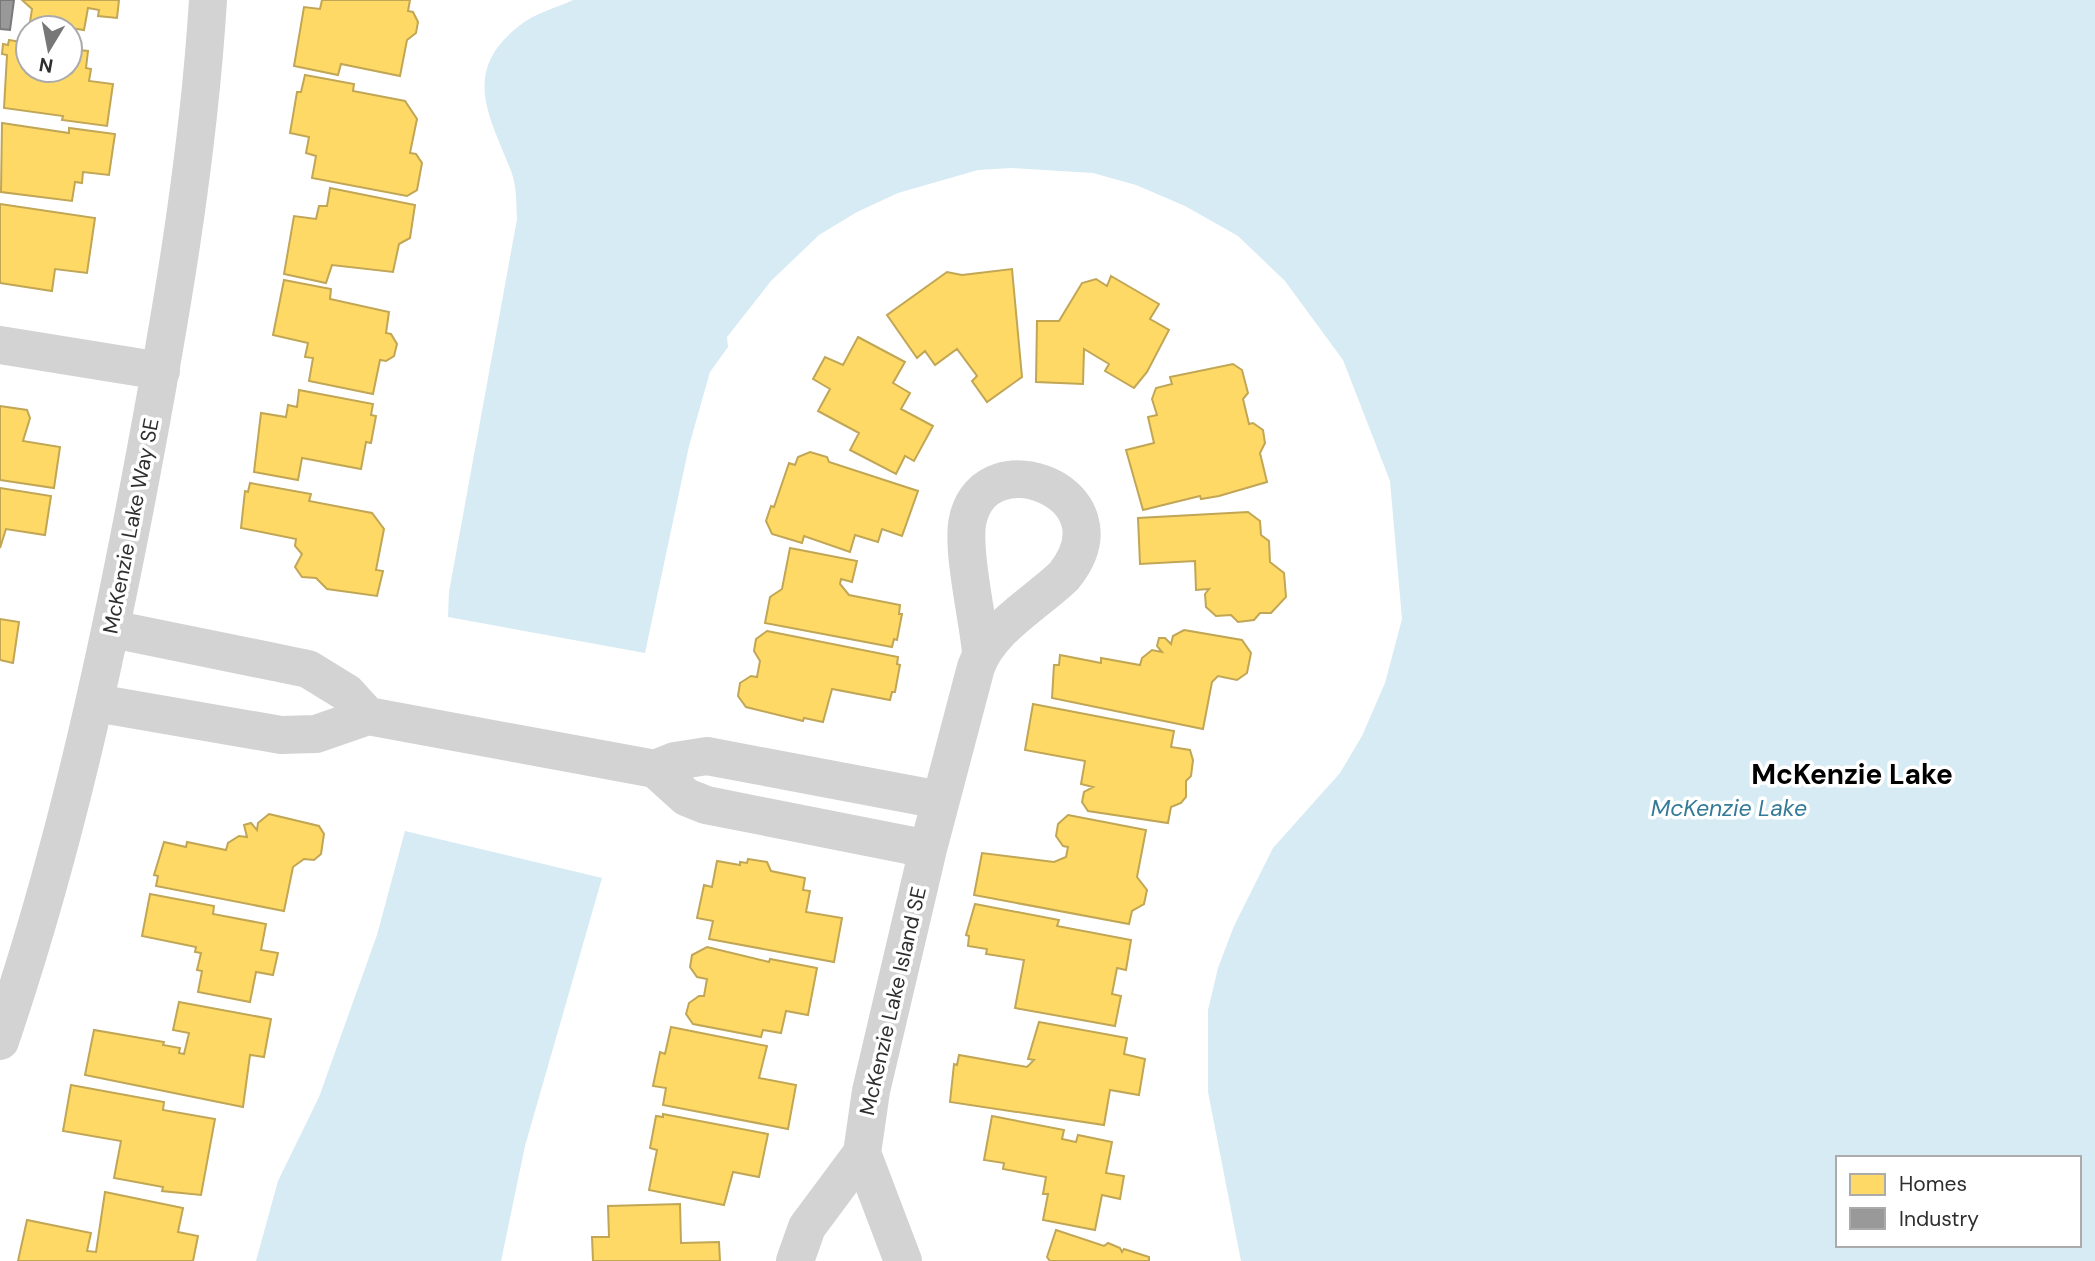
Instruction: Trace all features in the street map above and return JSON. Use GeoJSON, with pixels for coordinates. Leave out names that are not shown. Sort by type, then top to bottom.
{"type":"FeatureCollection","features":[{"type":"Feature","properties":{"kind":"street","name":"McKenzie Lake Way SE"},"geometry":{"type":"LineString","coordinates":[[2,1028],[96,703],[112,629],[161,370],[201,109],[208,0]]}},
{"type":"Feature","properties":{"kind":"street"},"geometry":{"type":"LineString","coordinates":[[0,345],[161,370]]}},
{"type":"Feature","properties":{"kind":"street"},"geometry":{"type":"LineString","coordinates":[[112,629],[308,669],[347,693],[368,716]]}},
{"type":"Feature","properties":{"kind":"street","name":"McKenzie Lake Island SE"},"geometry":{"type":"LineString","coordinates":[[795,1261],[807,1227],[862,1153],[871,1091],[928,849],[981,652]]}},
{"type":"Feature","properties":{"kind":"street"},"geometry":{"type":"LineString","coordinates":[[96,703],[281,735],[316,734],[368,716],[655,769],[676,761],[707,756],[940,800]]}},
{"type":"Feature","properties":{"kind":"street"},"geometry":{"type":"LineString","coordinates":[[655,769],[686,797],[706,804],[928,849]]}},
{"type":"Feature","properties":{"kind":"street","name":"McKenzie Lake Island SE"},"geometry":{"type":"LineString","coordinates":[[862,1153],[903,1261]]}},
{"type":"Feature","properties":{"kind":"water","name":"McKenzie Lake"},"geometry":{"type":"Polygon","coordinates":[[[573,0],[2095,0],[2095,1261],[1241,1261],[1208,1092],[1208,1010],[1218,968],[1234,926],[1273,848],[1340,773],[1362,736],[1385,683],[1402,619],[1390,481],[1343,360],[1285,281],[1238,236],[1185,206],[1136,185],[1093,173],[1011,168],[978,170],[898,193],[857,212],[819,235],[771,281],[727,337],[728,347],[710,372],[689,446],[645,653],[448,617],[449,592],[517,219],[514,183],[489,113],[485,78],[490,60],[501,43],[519,26],[573,0]]]}},
{"type":"Feature","properties":{"kind":"water"},"geometry":{"type":"Polygon","coordinates":[[[405,831],[602,878],[525,1146],[501,1261],[256,1261],[278,1181],[319,1097],[377,935],[405,831]]]}},
{"type":"Feature","properties":{"kind":"building: Homes"},"geometry":{"type":"Polygon","coordinates":[[[22,0],[119,0],[117,18],[98,16],[99,10],[88,8],[84,30],[84,14],[31,14],[32,9],[22,0]]]}},
{"type":"Feature","properties":{"kind":"building: Homes"},"geometry":{"type":"Polygon","coordinates":[[[322,0],[410,0],[408,11],[413,12],[418,22],[416,33],[407,40],[400,76],[341,64],[338,75],[294,66],[304,7],[320,9],[322,0]]]}},
{"type":"Feature","properties":{"kind":"building: Homes"},"geometry":{"type":"Polygon","coordinates":[[[9,40],[14,41],[14,84],[84,84],[84,51],[88,51],[86,68],[91,69],[89,81],[113,84],[107,126],[62,120],[63,116],[4,108],[7,55],[2,54],[3,44],[8,45],[9,40]]]}},
{"type":"Feature","properties":{"kind":"building: Homes"},"geometry":{"type":"Polygon","coordinates":[[[305,75],[354,84],[353,91],[405,101],[417,119],[410,153],[416,154],[422,163],[417,190],[407,196],[312,178],[316,156],[306,153],[309,137],[290,133],[297,92],[301,92],[305,75]]]}},
{"type":"Feature","properties":{"kind":"building: Homes"},"geometry":{"type":"Polygon","coordinates":[[[2,123],[69,133],[69,128],[115,134],[109,175],[83,172],[82,183],[75,182],[72,201],[1,192],[2,123]]]}},
{"type":"Feature","properties":{"kind":"building: Homes"},"geometry":{"type":"Polygon","coordinates":[[[330,188],[415,205],[410,238],[399,244],[393,272],[332,265],[326,283],[284,274],[294,216],[316,219],[319,206],[327,206],[330,188]]]}},
{"type":"Feature","properties":{"kind":"building: Homes"},"geometry":{"type":"Polygon","coordinates":[[[0,204],[95,218],[87,273],[55,269],[52,291],[0,283],[0,204]]]}},
{"type":"Feature","properties":{"kind":"building: Homes"},"geometry":{"type":"Polygon","coordinates":[[[1012,269],[1022,377],[987,402],[972,381],[977,376],[957,349],[935,365],[925,351],[917,358],[887,315],[947,272],[962,275],[1012,269]]]}},
{"type":"Feature","properties":{"kind":"building: Homes"},"geometry":{"type":"Polygon","coordinates":[[[1111,276],[1159,304],[1150,319],[1169,330],[1147,372],[1134,388],[1105,371],[1109,364],[1084,349],[1083,384],[1036,382],[1037,321],[1059,321],[1082,283],[1096,279],[1107,286],[1111,276]]]}},
{"type":"Feature","properties":{"kind":"building: Homes"},"geometry":{"type":"Polygon","coordinates":[[[284,280],[331,289],[330,299],[389,312],[386,333],[391,334],[397,344],[394,356],[386,361],[380,360],[373,394],[309,381],[313,358],[305,357],[308,343],[273,335],[284,280]]]}},
{"type":"Feature","properties":{"kind":"building: Homes"},"geometry":{"type":"Polygon","coordinates":[[[858,337],[905,362],[893,383],[910,393],[901,409],[933,426],[914,461],[905,456],[896,474],[850,450],[859,433],[818,411],[830,389],[813,379],[825,357],[843,365],[858,337]]]}},
{"type":"Feature","properties":{"kind":"building: Homes"},"geometry":{"type":"Polygon","coordinates":[[[1233,364],[1242,370],[1248,393],[1243,399],[1249,424],[1253,423],[1263,430],[1265,443],[1260,453],[1267,482],[1219,496],[1201,499],[1200,496],[1143,510],[1126,450],[1154,443],[1148,417],[1157,415],[1152,399],[1156,388],[1172,384],[1170,377],[1233,364]]]}},
{"type":"Feature","properties":{"kind":"building: Homes"},"geometry":{"type":"Polygon","coordinates":[[[299,390],[373,404],[371,415],[376,416],[371,443],[366,442],[361,469],[302,458],[298,480],[254,472],[261,413],[286,417],[288,405],[297,407],[299,390]]]}},
{"type":"Feature","properties":{"kind":"building: Homes"},"geometry":{"type":"Polygon","coordinates":[[[0,406],[27,410],[30,418],[23,441],[60,447],[54,488],[0,480],[0,406]]]}},
{"type":"Feature","properties":{"kind":"building: Homes"},"geometry":{"type":"Polygon","coordinates":[[[810,452],[827,457],[829,462],[918,491],[902,536],[882,529],[878,542],[855,535],[850,552],[804,536],[802,543],[772,534],[766,521],[771,506],[774,507],[789,463],[795,465],[798,457],[810,452]]]}},
{"type":"Feature","properties":{"kind":"building: Homes"},"geometry":{"type":"Polygon","coordinates":[[[250,483],[311,494],[309,501],[372,513],[384,529],[376,570],[383,571],[377,596],[327,589],[316,578],[302,577],[295,567],[302,554],[295,546],[296,539],[241,528],[245,491],[248,492],[250,483]]]}},
{"type":"Feature","properties":{"kind":"building: Homes"},"geometry":{"type":"Polygon","coordinates":[[[0,488],[51,496],[45,535],[6,529],[0,548],[0,488]]]}},
{"type":"Feature","properties":{"kind":"building: Homes"},"geometry":{"type":"Polygon","coordinates":[[[1248,512],[1260,521],[1261,535],[1269,541],[1270,562],[1284,573],[1286,597],[1271,613],[1260,613],[1254,620],[1238,622],[1231,615],[1216,616],[1206,607],[1205,594],[1209,589],[1196,590],[1195,561],[1140,564],[1138,518],[1248,512]]]}},
{"type":"Feature","properties":{"kind":"building: Homes"},"geometry":{"type":"Polygon","coordinates":[[[790,548],[857,561],[852,582],[841,579],[840,584],[849,595],[900,605],[899,614],[902,614],[897,640],[894,639],[892,647],[765,623],[770,597],[782,589],[790,548]]]}},
{"type":"Feature","properties":{"kind":"building: Homes"},"geometry":{"type":"Polygon","coordinates":[[[0,619],[19,622],[13,663],[0,660],[0,619]]]}},
{"type":"Feature","properties":{"kind":"building: Homes"},"geometry":{"type":"Polygon","coordinates":[[[1184,630],[1242,640],[1251,653],[1247,673],[1237,680],[1218,676],[1212,682],[1203,729],[1052,698],[1054,665],[1059,665],[1060,655],[1101,663],[1101,658],[1140,665],[1142,658],[1152,650],[1162,652],[1157,646],[1159,638],[1165,638],[1171,644],[1173,636],[1184,630]]]}},
{"type":"Feature","properties":{"kind":"building: Homes"},"geometry":{"type":"Polygon","coordinates":[[[767,631],[898,657],[897,664],[900,665],[895,692],[892,692],[890,700],[832,689],[823,722],[804,718],[803,721],[746,707],[738,696],[740,683],[751,676],[757,677],[760,661],[754,651],[756,639],[767,631]]]}},
{"type":"Feature","properties":{"kind":"building: Homes"},"geometry":{"type":"Polygon","coordinates":[[[1033,704],[1174,731],[1171,747],[1190,750],[1193,760],[1191,776],[1186,781],[1186,797],[1181,803],[1171,807],[1168,823],[1088,811],[1082,802],[1084,792],[1093,787],[1081,784],[1085,761],[1025,750],[1033,704]]]}},
{"type":"Feature","properties":{"kind":"building: Homes"},"geometry":{"type":"Polygon","coordinates":[[[269,814],[319,826],[324,834],[321,854],[314,860],[304,859],[293,867],[284,911],[156,886],[158,876],[154,875],[164,842],[186,847],[187,842],[226,850],[228,843],[239,836],[247,837],[244,825],[251,823],[257,830],[258,823],[269,814]]]}},
{"type":"Feature","properties":{"kind":"building: Homes"},"geometry":{"type":"Polygon","coordinates":[[[1068,815],[1146,830],[1137,877],[1147,890],[1144,904],[1132,911],[1129,924],[974,895],[982,853],[1054,862],[1066,857],[1068,847],[1063,846],[1056,836],[1058,824],[1068,815]]]}},
{"type":"Feature","properties":{"kind":"building: Homes"},"geometry":{"type":"Polygon","coordinates":[[[748,859],[767,862],[771,871],[805,878],[803,890],[810,891],[806,912],[842,918],[834,962],[709,939],[713,921],[697,918],[704,885],[712,887],[717,861],[740,865],[740,862],[747,863],[748,859]]]}},
{"type":"Feature","properties":{"kind":"building: Homes"},"geometry":{"type":"Polygon","coordinates":[[[150,894],[214,906],[213,914],[266,924],[261,950],[278,953],[273,975],[256,972],[250,1002],[198,992],[202,971],[197,970],[201,953],[195,952],[196,947],[142,936],[150,894]]]}},
{"type":"Feature","properties":{"kind":"building: Homes"},"geometry":{"type":"Polygon","coordinates":[[[975,904],[1059,920],[1057,926],[1131,940],[1126,970],[1117,968],[1112,994],[1121,996],[1115,1026],[1015,1008],[1024,960],[986,954],[987,949],[968,946],[969,936],[966,935],[975,904]]]}},
{"type":"Feature","properties":{"kind":"building: Homes"},"geometry":{"type":"Polygon","coordinates":[[[707,947],[769,962],[770,959],[817,968],[808,1015],[786,1011],[781,1033],[763,1030],[761,1037],[693,1024],[686,1014],[689,1003],[699,996],[704,996],[707,979],[697,977],[690,967],[692,955],[707,947]]]}},
{"type":"Feature","properties":{"kind":"building: Homes"},"geometry":{"type":"Polygon","coordinates":[[[179,1002],[271,1019],[264,1057],[250,1055],[243,1107],[85,1075],[94,1030],[164,1042],[163,1045],[180,1048],[179,1053],[184,1054],[189,1033],[173,1030],[179,1002]]]}},
{"type":"Feature","properties":{"kind":"building: Homes"},"geometry":{"type":"Polygon","coordinates":[[[1039,1022],[1127,1038],[1124,1054],[1145,1059],[1139,1095],[1110,1090],[1104,1125],[950,1102],[954,1064],[957,1065],[959,1055],[1027,1067],[1034,1060],[1028,1059],[1039,1022]]]}},
{"type":"Feature","properties":{"kind":"building: Homes"},"geometry":{"type":"Polygon","coordinates":[[[671,1027],[767,1046],[759,1078],[796,1085],[788,1129],[663,1105],[666,1088],[653,1086],[660,1052],[665,1054],[671,1027]]]}},
{"type":"Feature","properties":{"kind":"building: Homes"},"geometry":{"type":"Polygon","coordinates":[[[71,1085],[164,1102],[163,1110],[215,1119],[201,1195],[162,1191],[163,1187],[114,1178],[121,1141],[63,1131],[71,1085]]]}},
{"type":"Feature","properties":{"kind":"building: Homes"},"geometry":{"type":"Polygon","coordinates":[[[663,1114],[768,1134],[759,1177],[733,1172],[724,1205],[649,1190],[657,1150],[650,1148],[656,1116],[663,1117],[663,1114]]]}},
{"type":"Feature","properties":{"kind":"building: Homes"},"geometry":{"type":"Polygon","coordinates":[[[992,1116],[1064,1130],[1062,1139],[1076,1142],[1078,1135],[1112,1142],[1106,1173],[1124,1176],[1120,1199],[1102,1195],[1095,1230],[1043,1220],[1048,1194],[1043,1194],[1046,1177],[1003,1169],[1004,1163],[984,1160],[992,1116]]]}},
{"type":"Feature","properties":{"kind":"building: Homes"},"geometry":{"type":"Polygon","coordinates":[[[105,1192],[183,1208],[178,1232],[198,1236],[193,1261],[18,1261],[27,1220],[91,1233],[87,1251],[96,1252],[105,1192]]]}},
{"type":"Feature","properties":{"kind":"building: Homes"},"geometry":{"type":"Polygon","coordinates":[[[680,1204],[681,1243],[719,1242],[720,1261],[593,1261],[592,1237],[609,1237],[608,1206],[680,1204]]]}},
{"type":"Feature","properties":{"kind":"building: Homes"},"geometry":{"type":"Polygon","coordinates":[[[1056,1230],[1104,1246],[1108,1243],[1120,1248],[1122,1252],[1124,1249],[1149,1257],[1149,1261],[1050,1261],[1047,1257],[1056,1230]]]}},
{"type":"Feature","properties":{"kind":"building: Industry"},"geometry":{"type":"Polygon","coordinates":[[[0,0],[14,0],[10,30],[0,29],[0,0]]]}},
{"type":"Feature","properties":{"kind":"district","name":"McKenzie Lake"},"geometry":{"type":"Point","coordinates":[1852,774]}}]}
